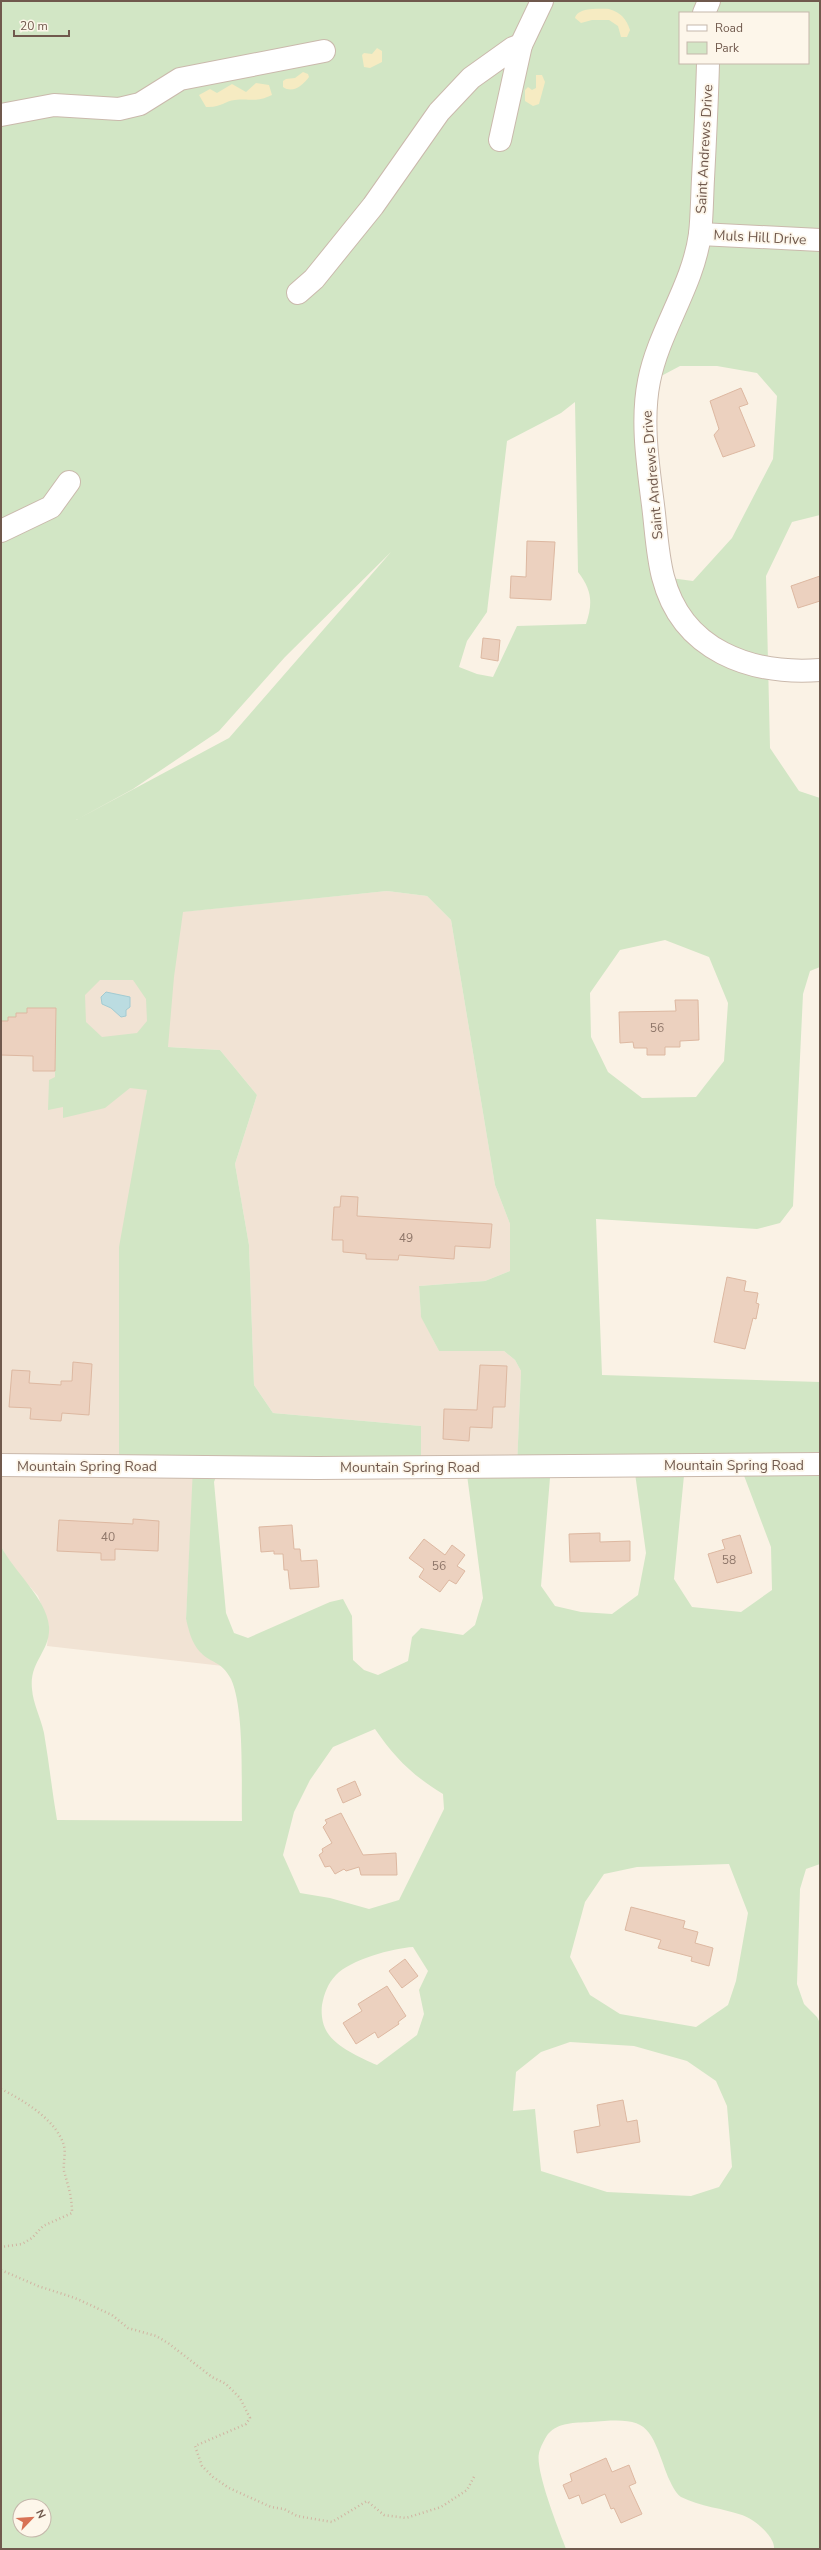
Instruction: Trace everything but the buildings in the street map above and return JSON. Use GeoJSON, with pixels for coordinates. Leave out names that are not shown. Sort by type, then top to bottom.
{"type":"FeatureCollection","features":[{"type":"Feature","properties":{"kind":"street"},"geometry":{"type":"LineString","coordinates":[[500,140],[521,45],[542,1]]}},
{"type":"Feature","properties":{"kind":"street"},"geometry":{"type":"LineString","coordinates":[[704,12],[709,1]]}},
{"type":"Feature","properties":{"kind":"street"},"geometry":{"type":"LineString","coordinates":[[717,1],[721,12]]}},
{"type":"Feature","properties":{"kind":"street"},"geometry":{"type":"LineString","coordinates":[[298,293],[314,279],[373,206],[439,112],[471,78],[513,48],[521,45]]}},
{"type":"Feature","properties":{"kind":"street"},"geometry":{"type":"LineString","coordinates":[[1,115],[54,105],[119,108],[129,107],[140,104],[180,79],[324,51]]}},
{"type":"Feature","properties":{"kind":"street","name":"Saint Andrews Drive"},"geometry":{"type":"LineString","coordinates":[[708,64],[700,234],[692,270],[655,355],[645,413],[651,488],[663,577],[676,609],[687,625],[711,647],[736,660],[767,669],[798,672],[820,670]]}},
{"type":"Feature","properties":{"kind":"street","name":"Muls Hill Drive"},"geometry":{"type":"LineString","coordinates":[[700,234],[820,240]]}},
{"type":"Feature","properties":{"kind":"street"},"geometry":{"type":"LineString","coordinates":[[1,531],[51,507],[69,482]]}},
{"type":"Feature","properties":{"kind":"street","name":"Mountain Spring Road"},"geometry":{"type":"LineString","coordinates":[[1,1465],[352,1468],[820,1464]]}},
{"type":"Feature","properties":{"kind":"path"},"geometry":{"type":"LineString","coordinates":[[1,2089],[30,2106],[55,2129],[64,2146],[64,2169],[71,2192],[72,2213],[43,2226],[32,2238],[22,2244],[1,2247]]}},
{"type":"Feature","properties":{"kind":"path"},"geometry":{"type":"LineString","coordinates":[[1,2270],[38,2286],[76,2298],[112,2315],[128,2328],[156,2336],[192,2360],[212,2377],[226,2384],[240,2398],[250,2418],[246,2424],[195,2446],[196,2452],[202,2466],[213,2477],[229,2488],[271,2507],[284,2509],[311,2520],[332,2522],[367,2501],[384,2515],[406,2518],[441,2507],[467,2490],[475,2475]]}},
{"type":"Feature","properties":{"kind":"shaded area"},"geometry":{"type":"Polygon","coordinates":[[[387,891],[427,896],[451,920],[495,1185],[510,1224],[510,1271],[485,1281],[419,1286],[421,1316],[439,1351],[504,1351],[515,1360],[521,1371],[517,1467],[421,1467],[421,1426],[273,1413],[254,1385],[249,1245],[235,1164],[257,1095],[220,1050],[153,1046],[143,1120],[194,1467],[186,1619],[201,1653],[223,1666],[47,1646],[49,1626],[38,1596],[11,1565],[1,1546],[1,911],[14,929],[387,891]]]}},
{"type":"Feature","properties":{"kind":"green space"},"geometry":{"type":"Polygon","coordinates":[[[1,1],[820,1],[820,515],[792,522],[766,576],[770,748],[799,791],[820,798],[820,967],[810,971],[803,994],[793,1206],[780,1223],[757,1229],[596,1219],[602,1375],[820,1382],[820,1864],[806,1869],[800,1889],[797,1984],[804,2004],[817,2017],[820,2023],[820,2549],[774,2549],[771,2539],[763,2529],[747,2517],[696,2503],[681,2497],[668,2477],[651,2435],[636,2423],[610,2421],[573,2423],[557,2427],[548,2434],[539,2453],[539,2462],[544,2486],[566,2549],[1,2549],[1,1546],[36,1595],[47,1616],[49,1635],[34,1671],[32,1689],[44,1733],[57,1820],[242,1821],[240,1728],[235,1693],[231,1679],[223,1668],[204,1656],[194,1644],[186,1619],[193,1467],[119,1466],[119,1247],[147,1090],[130,1088],[105,1108],[63,1118],[63,1107],[48,1110],[49,1080],[55,1077],[56,1008],[27,1008],[27,1013],[16,1013],[16,1017],[9,1017],[8,1021],[1,1021],[1,1]],[[680,366],[648,383],[663,577],[693,581],[732,538],[773,459],[777,396],[757,373],[717,366],[680,366]],[[575,402],[561,413],[507,441],[487,612],[467,641],[459,667],[477,674],[493,677],[517,626],[586,624],[590,610],[590,597],[589,591],[578,572],[575,402]],[[391,552],[285,657],[219,731],[133,789],[76,820],[229,738],[391,552]],[[387,891],[183,912],[174,977],[168,1047],[220,1050],[257,1095],[235,1164],[249,1245],[254,1385],[273,1413],[421,1426],[421,1467],[217,1474],[214,1482],[226,1613],[234,1633],[248,1638],[330,1602],[343,1599],[352,1616],[353,1660],[364,1670],[378,1675],[408,1661],[412,1637],[421,1628],[463,1635],[475,1625],[483,1598],[466,1467],[517,1466],[521,1371],[515,1360],[504,1351],[439,1351],[421,1317],[419,1286],[485,1281],[510,1271],[510,1224],[495,1185],[451,920],[427,896],[387,891]],[[665,940],[620,950],[590,993],[591,1037],[608,1072],[642,1098],[696,1097],[724,1061],[728,1003],[709,957],[665,940]],[[100,980],[85,995],[86,1022],[102,1037],[137,1033],[147,1021],[146,999],[133,980],[100,980]],[[685,1465],[674,1579],[692,1607],[741,1612],[772,1590],[771,1547],[740,1465],[685,1465]],[[551,1466],[541,1586],[555,1606],[581,1612],[612,1614],[638,1595],[646,1553],[634,1466],[551,1466]],[[375,1729],[333,1747],[310,1780],[294,1812],[283,1855],[300,1893],[330,1898],[369,1909],[399,1900],[444,1809],[443,1794],[413,1773],[390,1749],[375,1729]],[[729,1864],[637,1867],[604,1874],[585,1902],[570,1957],[590,1995],[620,2014],[696,2027],[728,2005],[736,1981],[748,1913],[729,1864]],[[413,1947],[384,1952],[351,1964],[336,1975],[331,1982],[322,2005],[322,2018],[324,2026],[331,2037],[349,2052],[377,2065],[417,2035],[424,2014],[419,1990],[428,1971],[413,1947]],[[570,2042],[541,2052],[516,2072],[513,2111],[535,2109],[541,2171],[607,2192],[691,2196],[719,2187],[732,2167],[727,2106],[716,2081],[687,2061],[634,2046],[570,2042]]]}},
{"type":"Feature","properties":{"kind":"sand"},"geometry":{"type":"Polygon","coordinates":[[[609,9],[620,14],[627,22],[630,30],[627,37],[621,37],[618,26],[609,20],[592,20],[581,23],[575,18],[577,14],[585,10],[609,9]]]}},
{"type":"Feature","properties":{"kind":"sand"},"geometry":{"type":"Polygon","coordinates":[[[377,48],[382,51],[382,62],[370,68],[364,67],[362,55],[364,53],[372,54],[377,48]]]}},
{"type":"Feature","properties":{"kind":"sand"},"geometry":{"type":"Polygon","coordinates":[[[303,72],[308,74],[309,77],[301,86],[290,90],[283,87],[283,81],[286,79],[295,78],[303,72]]]}},
{"type":"Feature","properties":{"kind":"sand"},"geometry":{"type":"Polygon","coordinates":[[[536,75],[542,75],[545,82],[539,104],[533,106],[525,101],[525,90],[528,87],[532,90],[536,88],[536,75]]]}},
{"type":"Feature","properties":{"kind":"sand"},"geometry":{"type":"Polygon","coordinates":[[[256,83],[269,85],[272,95],[257,100],[231,101],[206,107],[199,95],[210,89],[217,93],[232,84],[246,92],[256,83]]]}},
{"type":"Feature","properties":{"kind":"water"},"geometry":{"type":"Polygon","coordinates":[[[106,992],[130,997],[130,1007],[126,1010],[126,1016],[121,1017],[111,1008],[102,1004],[101,997],[106,992]]]}}]}
